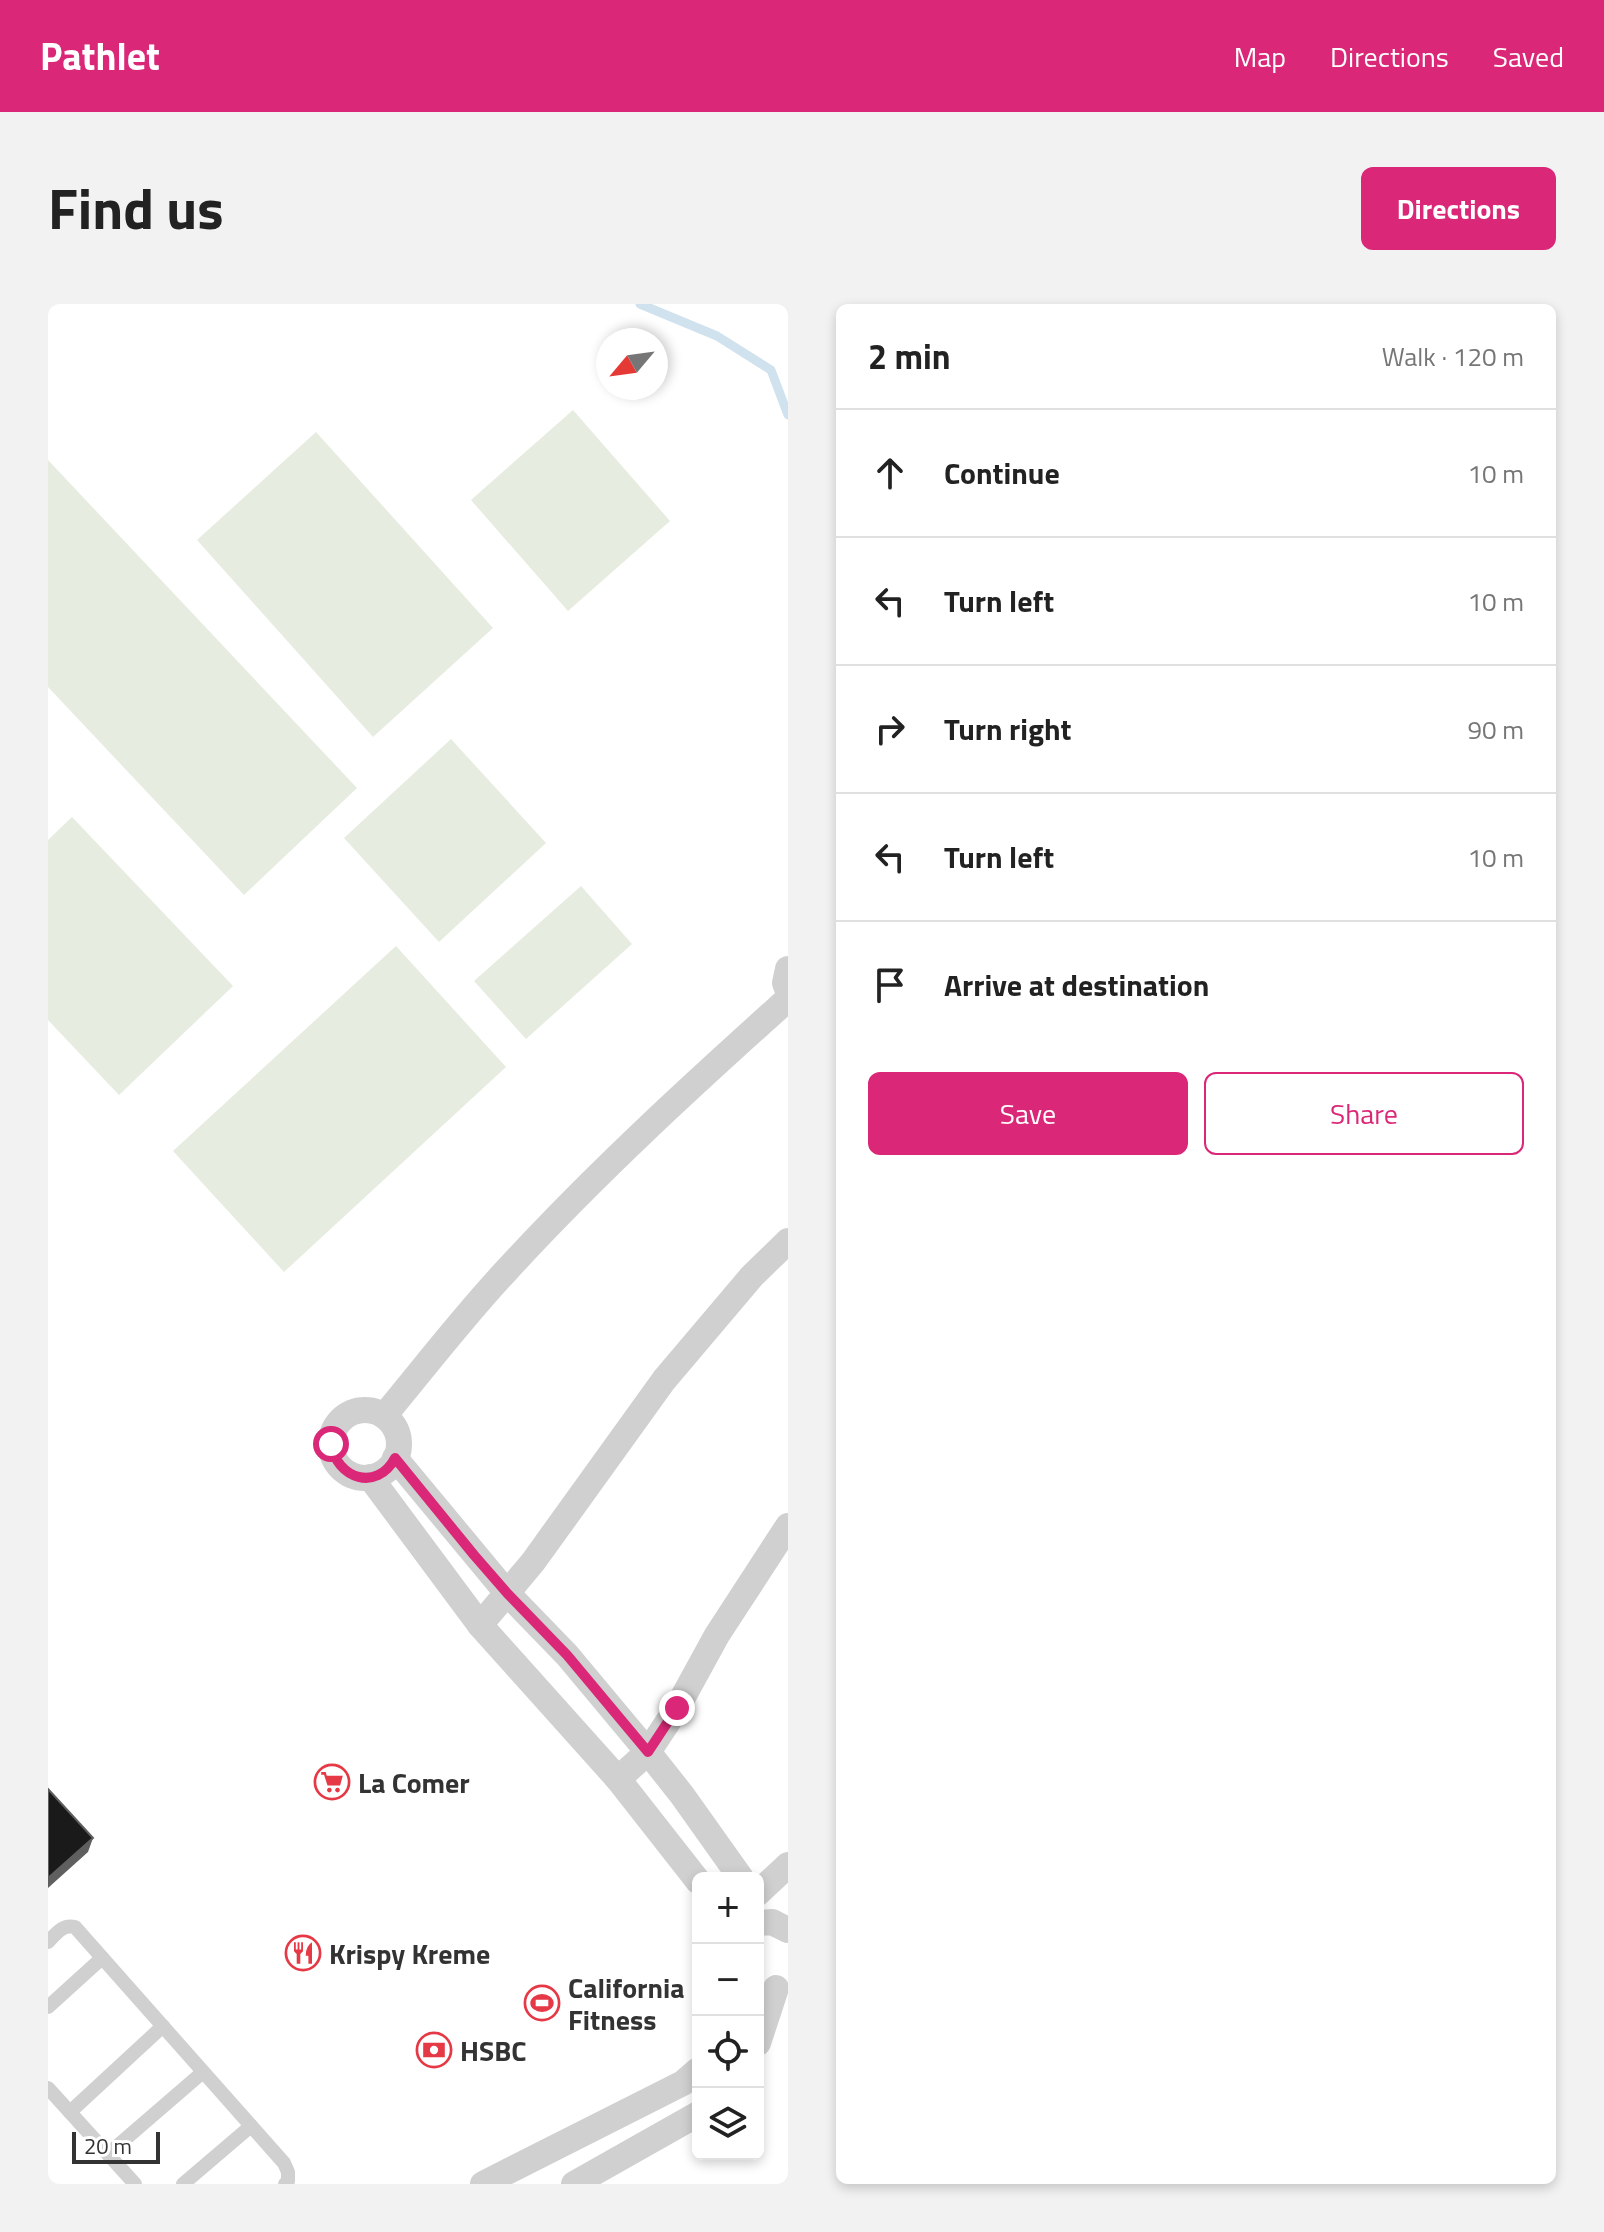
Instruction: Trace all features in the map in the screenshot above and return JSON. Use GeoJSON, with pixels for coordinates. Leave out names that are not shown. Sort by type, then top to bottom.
{"type":"FeatureCollection","features":[{"type":"Feature","properties":{"kind":"street"},"geometry":{"type":"LineString","coordinates":[[788,969],[785,983],[788,991]]}},
{"type":"Feature","properties":{"kind":"street"},"geometry":{"type":"LineString","coordinates":[[384,1416],[516,1261],[623,1151],[788,999]]}},
{"type":"Feature","properties":{"kind":"street"},"geometry":{"type":"LineString","coordinates":[[480,1625],[533,1562],[664,1380],[752,1276],[788,1241]]}},
{"type":"Feature","properties":{"kind":"street"},"geometry":{"type":"LineString","coordinates":[[372,1411],[384,1416],[396,1431],[398,1442],[395,1458],[386,1470],[370,1477],[354,1476],[337,1463],[331,1444],[333,1434],[344,1417],[353,1412],[372,1411]]}},
{"type":"Feature","properties":{"kind":"street"},"geometry":{"type":"LineString","coordinates":[[395,1458],[507,1593],[567,1655],[648,1752],[737,1872]]}},
{"type":"Feature","properties":{"kind":"street"},"geometry":{"type":"LineString","coordinates":[[370,1477],[480,1625],[618,1779],[692,1873]]}},
{"type":"Feature","properties":{"kind":"street"},"geometry":{"type":"LineString","coordinates":[[618,1779],[648,1752],[677,1708],[717,1635],[788,1526]]}},
{"type":"Feature","properties":{"kind":"street"},"geometry":{"type":"LineString","coordinates":[[764,1887],[788,1865]]}},
{"type":"Feature","properties":{"kind":"street"},"geometry":{"type":"LineString","coordinates":[[764,2022],[774,1986]]}},
{"type":"Feature","properties":{"kind":"street"},"geometry":{"type":"LineString","coordinates":[[483,2184],[670,2090],[692,2075]]}},
{"type":"Feature","properties":{"kind":"street"},"geometry":{"type":"LineString","coordinates":[[574,2184],[692,2117]]}},
{"type":"Feature","properties":{"kind":"lane"},"geometry":{"type":"LineString","coordinates":[[48,1942],[62,1928],[69,1925],[75,1927],[284,2163],[288,2172],[285,2184]]}},
{"type":"Feature","properties":{"kind":"lane"},"geometry":{"type":"LineString","coordinates":[[48,2007],[102,1958]]}},
{"type":"Feature","properties":{"kind":"lane"},"geometry":{"type":"LineString","coordinates":[[70,2112],[163,2026]]}},
{"type":"Feature","properties":{"kind":"lane"},"geometry":{"type":"LineString","coordinates":[[108,2154],[203,2072]]}},
{"type":"Feature","properties":{"kind":"lane"},"geometry":{"type":"LineString","coordinates":[[48,2088],[135,2184]]}},
{"type":"Feature","properties":{"kind":"lane"},"geometry":{"type":"LineString","coordinates":[[183,2184],[251,2126]]}},
{"type":"Feature","properties":{"kind":"shaded area"},"geometry":{"type":"Polygon","coordinates":[[[573,410],[670,521],[568,611],[471,500],[573,410]]]}},
{"type":"Feature","properties":{"kind":"shaded area"},"geometry":{"type":"Polygon","coordinates":[[[316,432],[493,628],[373,737],[197,540],[316,432]]]}},
{"type":"Feature","properties":{"kind":"shaded area"},"geometry":{"type":"Polygon","coordinates":[[[48,460],[357,788],[244,895],[48,687],[48,460]]]}},
{"type":"Feature","properties":{"kind":"shaded area"},"geometry":{"type":"Polygon","coordinates":[[[451,739],[546,843],[439,942],[344,838],[451,739]]]}},
{"type":"Feature","properties":{"kind":"shaded area"},"geometry":{"type":"Polygon","coordinates":[[[72,817],[233,986],[119,1095],[48,1020],[48,840],[72,817]]]}},
{"type":"Feature","properties":{"kind":"shaded area"},"geometry":{"type":"Polygon","coordinates":[[[581,886],[632,944],[526,1039],[474,981],[581,886]]]}},
{"type":"Feature","properties":{"kind":"shaded area"},"geometry":{"type":"Polygon","coordinates":[[[396,946],[506,1067],[284,1272],[173,1151],[396,946]]]}},
{"type":"Feature","properties":{"kind":"building"},"geometry":{"type":"Polygon","coordinates":[[[48,1789],[93,1838],[48,1878],[48,1789]]]}},
{"type":"Feature","properties":{"kind":"waterway"},"geometry":{"type":"LineString","coordinates":[[640,304],[717,336],[771,370],[788,415]]}},
{"type":"Feature","properties":{"kind":"place","name":"La Comer"},"geometry":{"type":"Point","coordinates":[332,1782]}},
{"type":"Feature","properties":{"kind":"place","name":"Krispy Kreme"},"geometry":{"type":"Point","coordinates":[303,1953]}},
{"type":"Feature","properties":{"kind":"place","name":"California Fitness"},"geometry":{"type":"Point","coordinates":[542,2003]}},
{"type":"Feature","properties":{"kind":"place","name":"HSBC"},"geometry":{"type":"Point","coordinates":[434,2050]}},
{"type":"Feature","properties":{"kind":"route"},"geometry":{"type":"LineString","coordinates":[[331,1444],[337,1463],[354,1476],[376,1476],[386,1470],[395,1458],[474,1555],[567,1655],[648,1752],[677,1708]]}}]}
